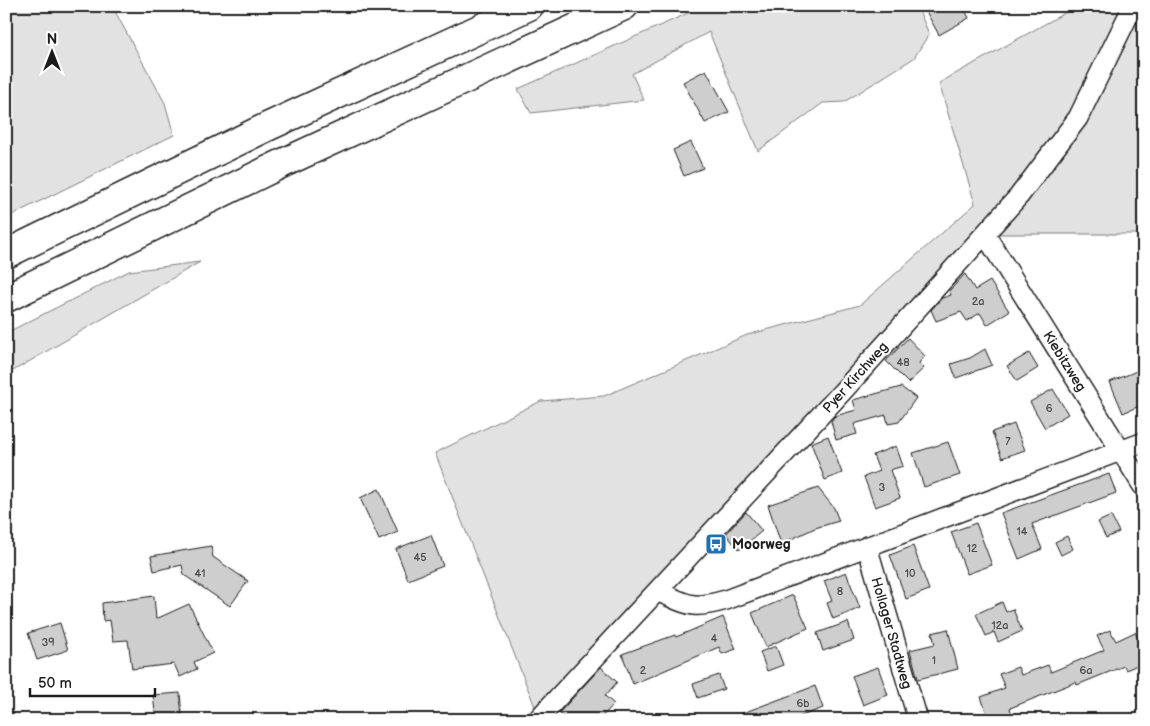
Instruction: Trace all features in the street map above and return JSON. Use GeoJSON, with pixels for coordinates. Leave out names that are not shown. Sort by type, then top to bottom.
{"type":"FeatureCollection","features":[{"type":"Feature","properties":{"kind":"highway"},"geometry":{"type":"LineString","coordinates":[[6,254],[267,128],[529,6]]}},
{"type":"Feature","properties":{"kind":"highway"},"geometry":{"type":"LineString","coordinates":[[6,298],[292,159],[624,6]]}},
{"type":"Feature","properties":{"kind":"street","name":"Pyer Kirchweg"},"geometry":{"type":"LineString","coordinates":[[536,720],[1019,196],[1078,118],[1133,6]]}},
{"type":"Feature","properties":{"kind":"street","name":"Kiebitzweg"},"geometry":{"type":"LineString","coordinates":[[985,234],[1144,488]]}},
{"type":"Feature","properties":{"kind":"street"},"geometry":{"type":"LineString","coordinates":[[656,591],[690,606],[701,607],[770,585],[867,546],[1144,442]]}},
{"type":"Feature","properties":{"kind":"street","name":"Hollager Stadtweg"},"geometry":{"type":"LineString","coordinates":[[867,546],[918,720]]}},
{"type":"Feature","properties":{"kind":"shaded area"},"geometry":{"type":"Polygon","coordinates":[[[6,6],[112,6],[165,103],[174,135],[6,218],[6,6]]]}},
{"type":"Feature","properties":{"kind":"shaded area"},"geometry":{"type":"Polygon","coordinates":[[[704,6],[917,6],[929,34],[914,58],[844,102],[823,103],[758,151],[709,32],[632,74],[644,100],[531,113],[518,89],[704,6]]]}},
{"type":"Feature","properties":{"kind":"shaded area"},"geometry":{"type":"Polygon","coordinates":[[[1077,6],[1144,6],[1144,234],[985,234],[539,717],[435,453],[541,401],[604,396],[747,335],[860,305],[975,204],[939,83],[1077,6]]]}},
{"type":"Feature","properties":{"kind":"shaded area"},"geometry":{"type":"Polygon","coordinates":[[[200,262],[6,375],[6,333],[129,271],[200,262]]]}},
{"type":"Feature","properties":{"kind":"building"},"geometry":{"type":"Polygon","coordinates":[[[923,6],[963,6],[969,18],[939,35],[923,6]]]}},
{"type":"Feature","properties":{"kind":"building"},"geometry":{"type":"Polygon","coordinates":[[[706,70],[729,112],[705,123],[683,82],[706,70]]]}},
{"type":"Feature","properties":{"kind":"building"},"geometry":{"type":"Polygon","coordinates":[[[691,142],[703,168],[684,176],[673,150],[691,142]]]}},
{"type":"Feature","properties":{"kind":"building"},"geometry":{"type":"Polygon","coordinates":[[[965,274],[975,290],[990,281],[1009,311],[987,325],[980,313],[967,321],[961,312],[936,321],[931,310],[942,298],[951,295],[949,291],[965,274]]]}},
{"type":"Feature","properties":{"kind":"building"},"geometry":{"type":"Polygon","coordinates":[[[908,338],[925,356],[919,363],[924,368],[908,383],[886,361],[908,338]]]}},
{"type":"Feature","properties":{"kind":"building"},"geometry":{"type":"Polygon","coordinates":[[[985,349],[992,365],[956,378],[951,364],[970,358],[985,349]]]}},
{"type":"Feature","properties":{"kind":"building"},"geometry":{"type":"Polygon","coordinates":[[[1029,353],[1038,368],[1017,381],[1007,366],[1029,353]]]}},
{"type":"Feature","properties":{"kind":"building"},"geometry":{"type":"Polygon","coordinates":[[[1144,368],[1144,404],[1123,413],[1110,382],[1144,368]]]}},
{"type":"Feature","properties":{"kind":"building"},"geometry":{"type":"Polygon","coordinates":[[[901,387],[916,398],[899,422],[888,424],[886,415],[854,424],[857,434],[836,440],[831,421],[835,416],[856,410],[853,400],[901,387]]]}},
{"type":"Feature","properties":{"kind":"building"},"geometry":{"type":"Polygon","coordinates":[[[1053,389],[1068,414],[1045,428],[1030,402],[1053,389]]]}},
{"type":"Feature","properties":{"kind":"building"},"geometry":{"type":"Polygon","coordinates":[[[1014,424],[1025,450],[1002,458],[992,432],[1014,424]]]}},
{"type":"Feature","properties":{"kind":"building"},"geometry":{"type":"Polygon","coordinates":[[[828,436],[842,473],[825,480],[811,443],[828,436]]]}},
{"type":"Feature","properties":{"kind":"building"},"geometry":{"type":"Polygon","coordinates":[[[948,442],[960,475],[924,487],[913,453],[948,442]]]}},
{"type":"Feature","properties":{"kind":"building"},"geometry":{"type":"Polygon","coordinates":[[[896,446],[903,466],[890,470],[900,498],[875,507],[864,477],[879,471],[873,455],[896,446]]]}},
{"type":"Feature","properties":{"kind":"building"},"geometry":{"type":"Polygon","coordinates":[[[1109,474],[1116,493],[1032,524],[1042,549],[1019,559],[1001,513],[1109,474]]]}},
{"type":"Feature","properties":{"kind":"building"},"geometry":{"type":"Polygon","coordinates":[[[818,488],[834,508],[839,521],[815,528],[781,544],[768,505],[818,488]]]}},
{"type":"Feature","properties":{"kind":"building"},"geometry":{"type":"Polygon","coordinates":[[[379,489],[398,532],[379,540],[360,498],[379,489]]]}},
{"type":"Feature","properties":{"kind":"building"},"geometry":{"type":"Polygon","coordinates":[[[746,512],[762,531],[739,550],[726,534],[746,512]]]}},
{"type":"Feature","properties":{"kind":"building"},"geometry":{"type":"Polygon","coordinates":[[[1111,516],[1119,532],[1106,538],[1098,522],[1111,516]]]}},
{"type":"Feature","properties":{"kind":"building"},"geometry":{"type":"Polygon","coordinates":[[[976,523],[992,565],[967,574],[951,532],[976,523]]]}},
{"type":"Feature","properties":{"kind":"building"},"geometry":{"type":"Polygon","coordinates":[[[431,535],[443,566],[408,580],[396,549],[431,535]]]}},
{"type":"Feature","properties":{"kind":"building"},"geometry":{"type":"Polygon","coordinates":[[[1067,536],[1073,549],[1061,555],[1055,542],[1067,536]]]}},
{"type":"Feature","properties":{"kind":"building"},"geometry":{"type":"Polygon","coordinates":[[[211,546],[213,557],[248,581],[230,606],[184,575],[182,565],[173,567],[170,565],[171,567],[154,571],[151,556],[211,546]]]}},
{"type":"Feature","properties":{"kind":"building"},"geometry":{"type":"Polygon","coordinates":[[[913,546],[929,590],[906,599],[890,555],[913,546]]]}},
{"type":"Feature","properties":{"kind":"building"},"geometry":{"type":"Polygon","coordinates":[[[846,572],[860,608],[833,619],[827,603],[832,601],[824,581],[846,572]]]}},
{"type":"Feature","properties":{"kind":"building"},"geometry":{"type":"Polygon","coordinates":[[[793,595],[808,628],[766,647],[752,613],[793,595]]]}},
{"type":"Feature","properties":{"kind":"building"},"geometry":{"type":"Polygon","coordinates":[[[154,596],[156,619],[189,604],[213,653],[194,662],[197,669],[180,677],[174,664],[132,669],[128,640],[113,641],[110,620],[103,621],[102,603],[154,596]]]}},
{"type":"Feature","properties":{"kind":"building"},"geometry":{"type":"Polygon","coordinates":[[[1002,602],[1006,612],[1013,609],[1022,631],[998,642],[994,632],[986,636],[976,614],[1002,602]]]}},
{"type":"Feature","properties":{"kind":"building"},"geometry":{"type":"Polygon","coordinates":[[[723,617],[736,649],[722,654],[719,647],[633,684],[622,654],[675,635],[676,637],[723,617]]]}},
{"type":"Feature","properties":{"kind":"building"},"geometry":{"type":"Polygon","coordinates":[[[848,622],[854,640],[823,651],[817,633],[848,622]]]}},
{"type":"Feature","properties":{"kind":"building"},"geometry":{"type":"Polygon","coordinates":[[[60,623],[68,650],[37,660],[28,633],[60,623]]]}},
{"type":"Feature","properties":{"kind":"building"},"geometry":{"type":"Polygon","coordinates":[[[948,629],[958,669],[918,679],[910,650],[935,644],[932,633],[948,629]]]}},
{"type":"Feature","properties":{"kind":"building"},"geometry":{"type":"Polygon","coordinates":[[[1110,630],[1116,641],[1135,632],[1144,650],[1144,662],[1126,670],[1124,666],[1077,685],[1076,682],[1010,708],[1014,720],[989,720],[981,697],[1005,688],[999,674],[1018,667],[1021,675],[1048,665],[1051,672],[1104,650],[1097,636],[1110,630]]]}},
{"type":"Feature","properties":{"kind":"building"},"geometry":{"type":"Polygon","coordinates":[[[776,646],[783,665],[767,671],[760,652],[776,646]]]}},
{"type":"Feature","properties":{"kind":"building"},"geometry":{"type":"Polygon","coordinates":[[[601,667],[617,682],[605,696],[614,704],[599,720],[567,720],[559,713],[601,667]]]}},
{"type":"Feature","properties":{"kind":"building"},"geometry":{"type":"Polygon","coordinates":[[[878,667],[888,695],[863,705],[852,676],[878,667]]]}},
{"type":"Feature","properties":{"kind":"building"},"geometry":{"type":"Polygon","coordinates":[[[719,675],[724,689],[698,698],[693,684],[719,675]]]}},
{"type":"Feature","properties":{"kind":"building"},"geometry":{"type":"Polygon","coordinates":[[[815,686],[823,708],[791,720],[724,720],[815,686]]]}},
{"type":"Feature","properties":{"kind":"building"},"geometry":{"type":"Polygon","coordinates":[[[180,693],[182,718],[156,720],[153,695],[180,693]]]}},
{"type":"Feature","properties":{"kind":"place","name":"Moorweg"},"geometry":{"type":"Point","coordinates":[716,544]}}]}
